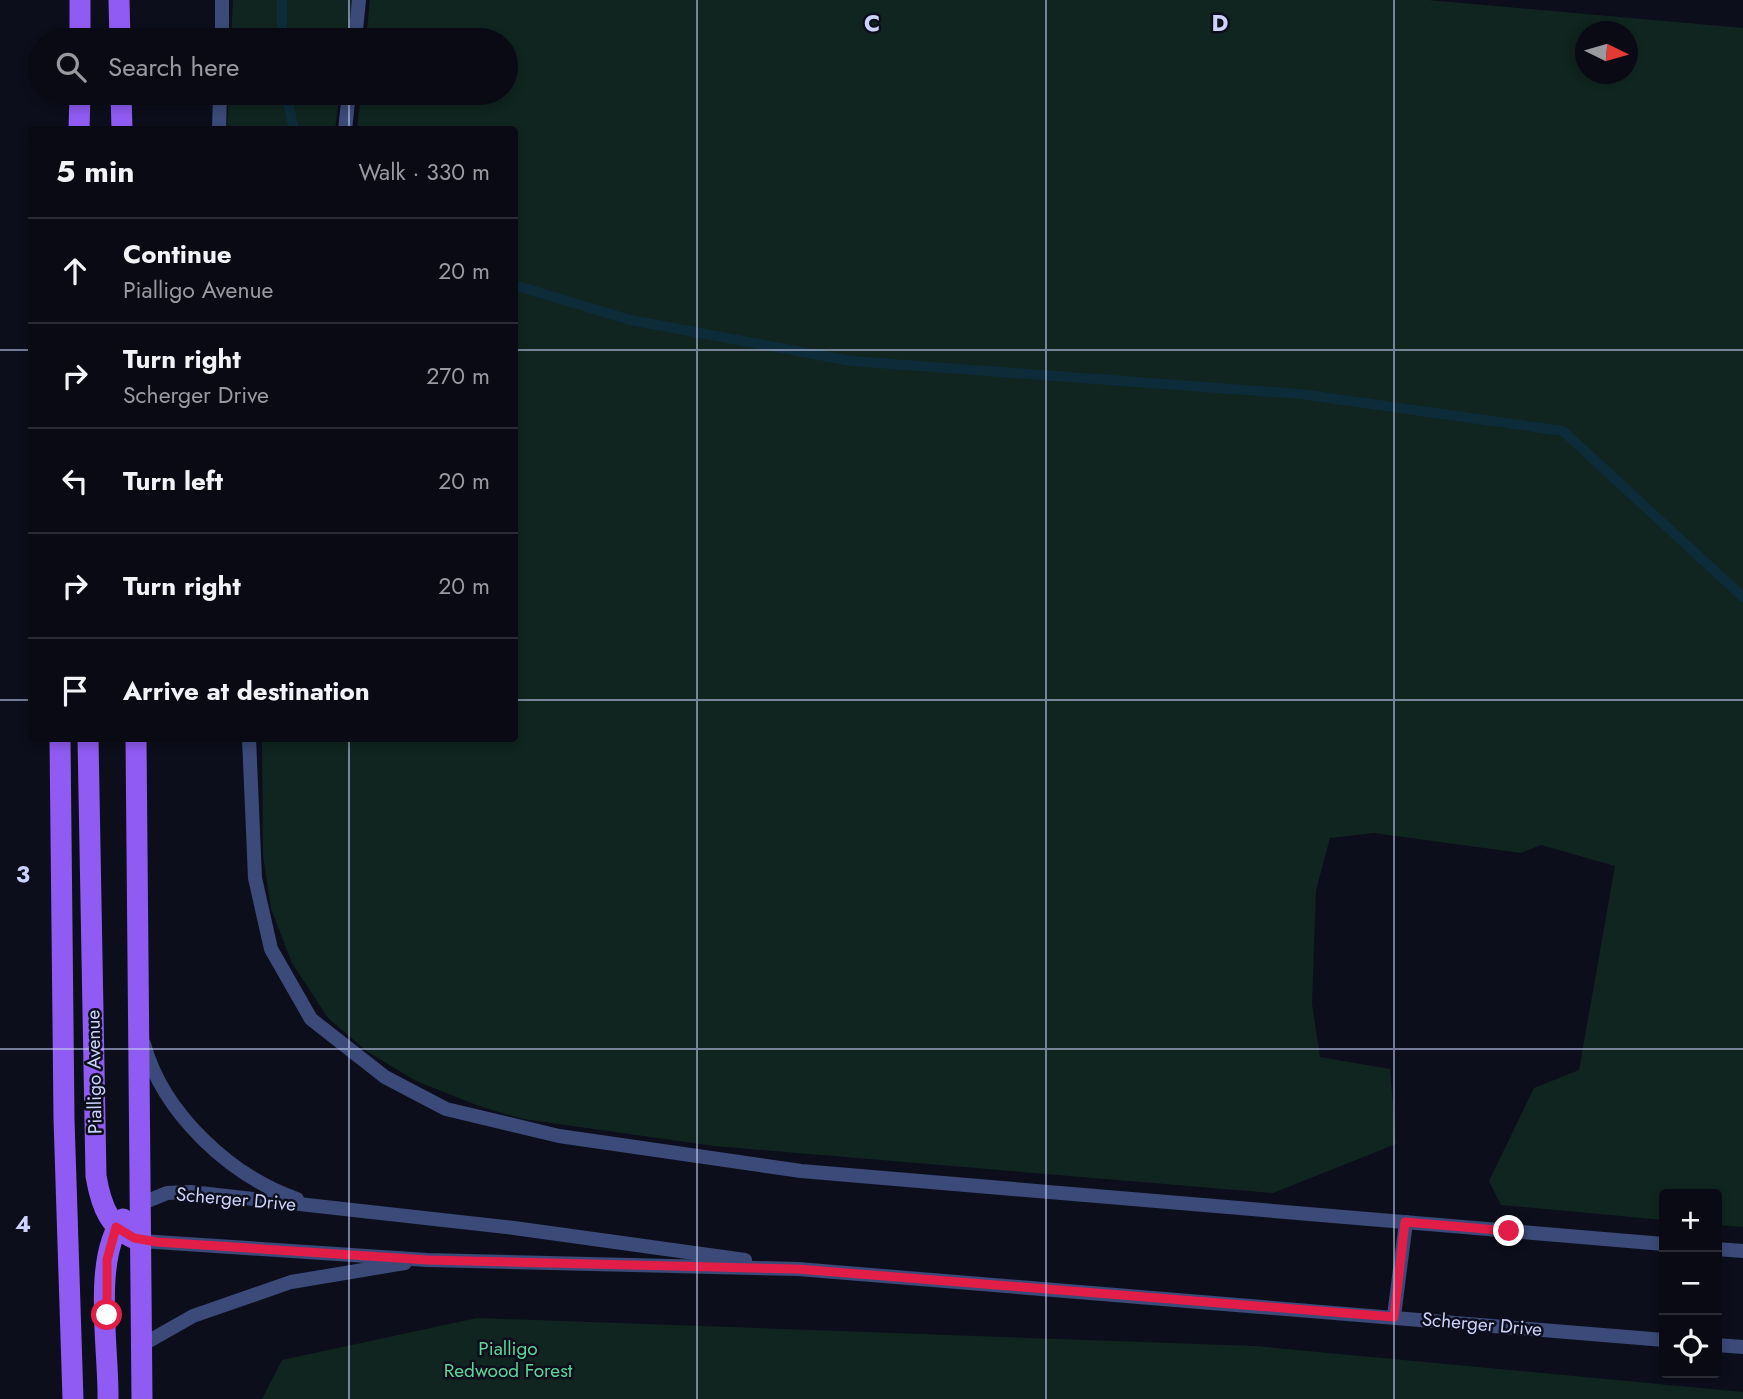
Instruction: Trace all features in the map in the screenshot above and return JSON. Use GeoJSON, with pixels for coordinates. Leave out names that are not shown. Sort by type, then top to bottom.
{"type":"FeatureCollection","features":[{"type":"Feature","properties":{"kind":"main road"},"geometry":{"type":"LineString","coordinates":[[80,0],[80,28]]}},
{"type":"Feature","properties":{"kind":"main road"},"geometry":{"type":"LineString","coordinates":[[119,0],[120,28]]}},
{"type":"Feature","properties":{"kind":"main road"},"geometry":{"type":"LineString","coordinates":[[79,126],[80,105]]}},
{"type":"Feature","properties":{"kind":"main road"},"geometry":{"type":"LineString","coordinates":[[121,105],[122,126]]}},
{"type":"Feature","properties":{"kind":"main road","name":"Pialligo Avenue"},"geometry":{"type":"LineString","coordinates":[[60,742],[64,1119],[73,1399]]}},
{"type":"Feature","properties":{"kind":"main road","name":"Pialligo Avenue"},"geometry":{"type":"LineString","coordinates":[[88,742],[96,1167],[103,1205],[116,1227]]}},
{"type":"Feature","properties":{"kind":"main road"},"geometry":{"type":"LineString","coordinates":[[136,742],[142,1399]]}},
{"type":"Feature","properties":{"kind":"main road","name":"Scherger Drive"},"geometry":{"type":"LineString","coordinates":[[140,1204],[116,1227],[141,1241]]}},
{"type":"Feature","properties":{"kind":"main road"},"geometry":{"type":"LineString","coordinates":[[108,1399],[106,1277],[110,1246],[116,1227]]}},
{"type":"Feature","properties":{"kind":"street"},"geometry":{"type":"LineString","coordinates":[[222,0],[222,28]]}},
{"type":"Feature","properties":{"kind":"street"},"geometry":{"type":"LineString","coordinates":[[356,28],[359,0]]}},
{"type":"Feature","properties":{"kind":"street"},"geometry":{"type":"LineString","coordinates":[[219,126],[220,105]]}},
{"type":"Feature","properties":{"kind":"street"},"geometry":{"type":"LineString","coordinates":[[345,126],[348,105]]}},
{"type":"Feature","properties":{"kind":"street"},"geometry":{"type":"LineString","coordinates":[[249,742],[255,878],[271,949],[311,1019],[384,1077],[446,1109],[559,1136],[801,1171],[1659,1244]]}},
{"type":"Feature","properties":{"kind":"street"},"geometry":{"type":"LineString","coordinates":[[139,1026],[150,1066],[166,1094],[208,1142],[267,1186],[296,1198],[334,1208]]}},
{"type":"Feature","properties":{"kind":"street","name":"Scherger Drive"},"geometry":{"type":"LineString","coordinates":[[140,1204],[156,1196],[180,1191],[620,1241],[797,1269]]}},
{"type":"Feature","properties":{"kind":"street"},"geometry":{"type":"LineString","coordinates":[[1394,1317],[1405,1222]]}},
{"type":"Feature","properties":{"kind":"street","name":"Scherger Drive"},"geometry":{"type":"LineString","coordinates":[[141,1241],[428,1260],[797,1269],[1659,1340]]}},
{"type":"Feature","properties":{"kind":"street"},"geometry":{"type":"LineString","coordinates":[[1722,1249],[1743,1251]]}},
{"type":"Feature","properties":{"kind":"street"},"geometry":{"type":"LineString","coordinates":[[142,1345],[192,1316],[291,1282],[428,1260]]}},
{"type":"Feature","properties":{"kind":"street"},"geometry":{"type":"LineString","coordinates":[[1722,1345],[1743,1347]]}},
{"type":"Feature","properties":{"kind":"green space"},"geometry":{"type":"Polygon","coordinates":[[[233,0],[353,0],[349,28],[232,28],[233,0]]]}},
{"type":"Feature","properties":{"kind":"green space"},"geometry":{"type":"Polygon","coordinates":[[[370,0],[1428,0],[1743,28],[1743,1227],[1722,1225],[1722,1189],[1659,1189],[1659,1220],[1501,1205],[1489,1181],[1534,1088],[1579,1070],[1615,866],[1541,845],[1521,853],[1374,833],[1330,838],[1316,890],[1312,1004],[1320,1057],[1390,1069],[1396,1144],[1273,1193],[714,1146],[523,1119],[479,1106],[416,1081],[368,1052],[328,1018],[292,963],[271,909],[263,855],[262,742],[518,742],[518,126],[357,126],[360,105],[518,105],[518,28],[367,28],[370,0]]]}},
{"type":"Feature","properties":{"kind":"green space"},"geometry":{"type":"Polygon","coordinates":[[[228,105],[338,105],[335,126],[227,126],[228,105]]]}},
{"type":"Feature","properties":{"kind":"green space","name":"Pialligo Redwood Forest"},"geometry":{"type":"Polygon","coordinates":[[[477,1318],[1255,1346],[1743,1392],[1743,1399],[262,1399],[282,1360],[477,1318]]]}},
{"type":"Feature","properties":{"kind":"waterway"},"geometry":{"type":"LineString","coordinates":[[282,0],[282,28]]}},
{"type":"Feature","properties":{"kind":"waterway"},"geometry":{"type":"LineString","coordinates":[[289,105],[293,126]]}},
{"type":"Feature","properties":{"kind":"waterway"},"geometry":{"type":"LineString","coordinates":[[518,286],[630,320],[851,361],[1300,394],[1563,431],[1743,597]]}},
{"type":"Feature","properties":{"kind":"route"},"geometry":{"type":"LineString","coordinates":[[107,1315],[107,1260],[116,1227],[141,1241],[428,1260],[797,1269],[1394,1317],[1405,1222],[1509,1231]]}}]}
